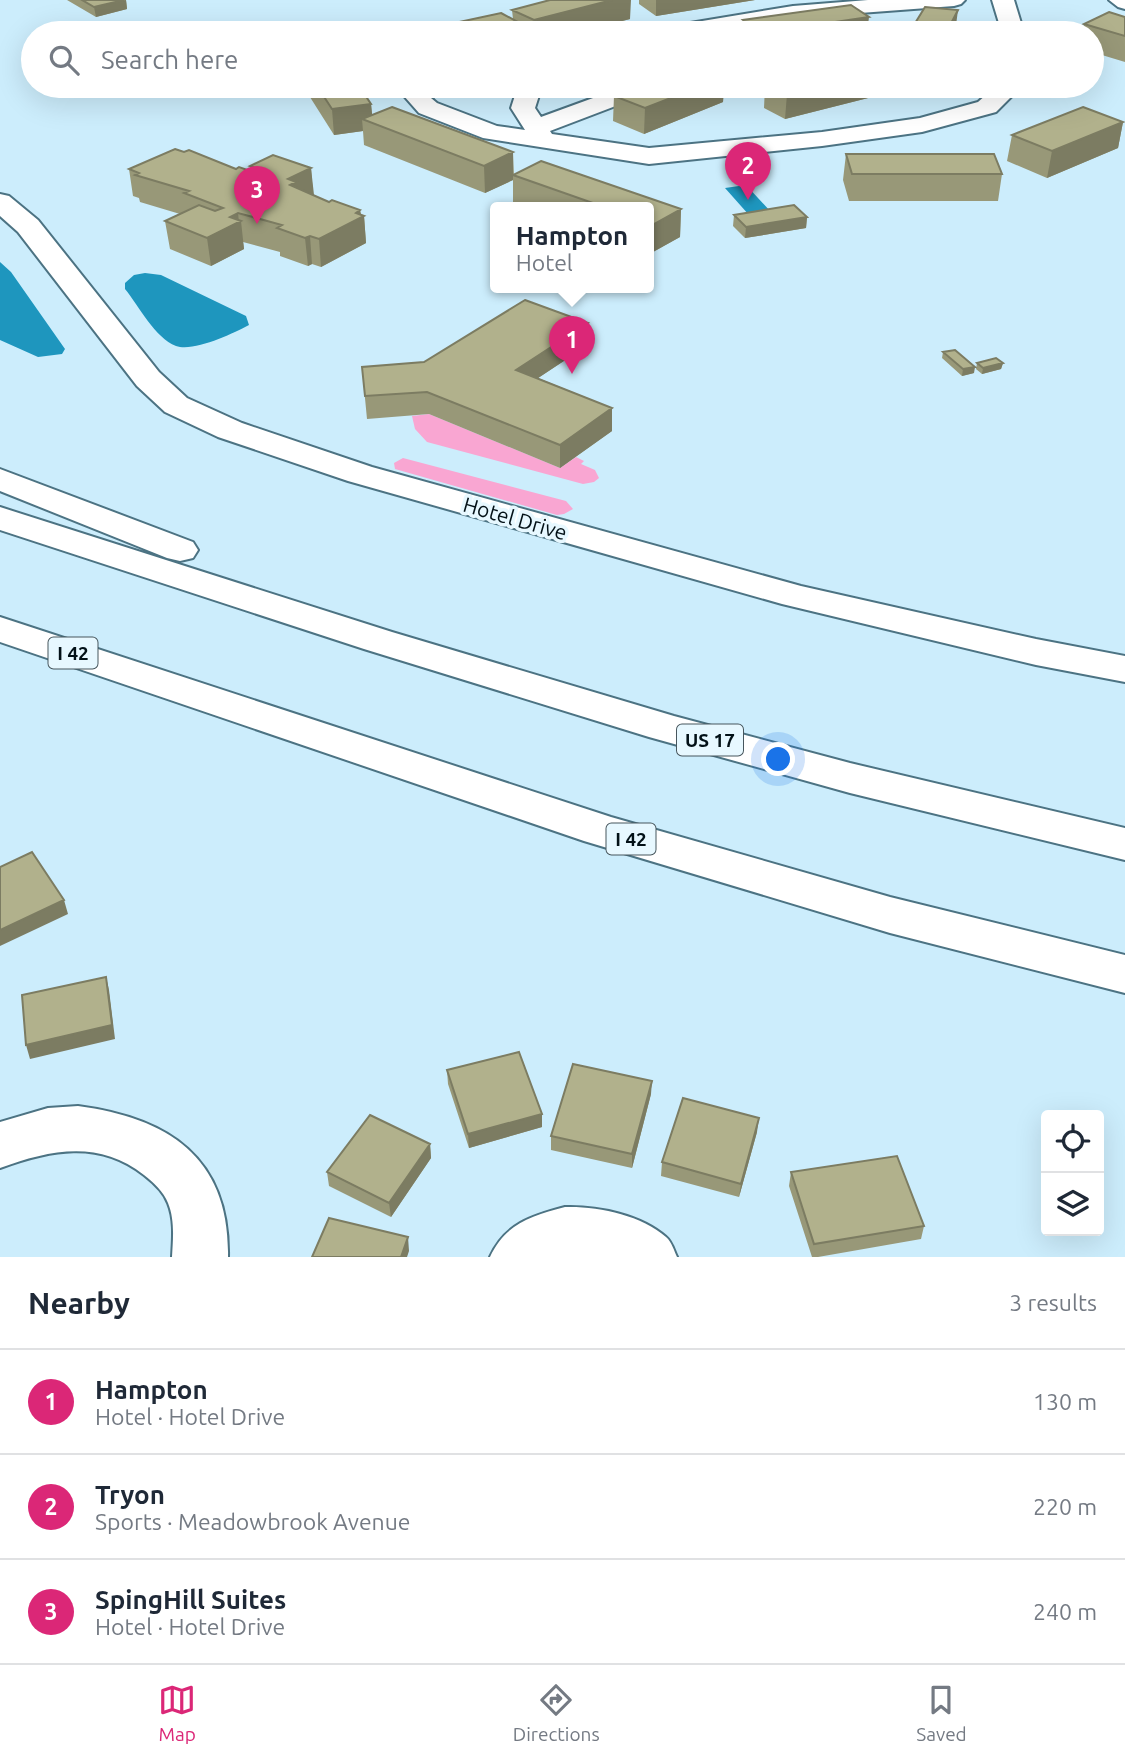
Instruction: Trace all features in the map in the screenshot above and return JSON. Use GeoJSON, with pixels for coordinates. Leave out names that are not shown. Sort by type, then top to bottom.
{"type":"FeatureCollection","features":[{"type":"Feature","properties":{"kind":"main road"},"geometry":{"type":"LineString","coordinates":[[741,21],[793,12],[954,0]]}},
{"type":"Feature","properties":{"kind":"main road"},"geometry":{"type":"LineString","coordinates":[[1003,0],[1009,21]]}},
{"type":"Feature","properties":{"kind":"main road"},"geometry":{"type":"LineString","coordinates":[[1120,0],[1125,3]]}},
{"type":"Feature","properties":{"kind":"main road"},"geometry":{"type":"LineString","coordinates":[[418,98],[428,108],[492,133],[540,133],[649,156],[822,139],[922,125],[987,107],[997,98]]}},
{"type":"Feature","properties":{"kind":"main road"},"geometry":{"type":"LineString","coordinates":[[526,98],[523,108],[540,133]]}},
{"type":"Feature","properties":{"kind":"main road"},"geometry":{"type":"LineString","coordinates":[[540,133],[620,98]]}},
{"type":"Feature","properties":{"kind":"main road","name":"Hotel Drive"},"geometry":{"type":"LineString","coordinates":[[0,202],[28,226],[148,379],[176,405],[230,430],[386,482],[795,596],[1036,653],[1125,669]]}},
{"type":"Feature","properties":{"kind":"main road"},"geometry":{"type":"LineString","coordinates":[[0,479],[314,610]]}},
{"type":"Feature","properties":{"kind":"main road","name":"US 17"},"geometry":{"type":"LineString","coordinates":[[0,518],[314,610],[558,696],[758,754],[964,807],[1125,844]]}},
{"type":"Feature","properties":{"kind":"main road","name":"I 42"},"geometry":{"type":"LineString","coordinates":[[0,629],[139,682],[328,740],[600,830],[824,896],[1125,974]]}},
{"type":"Feature","properties":{"kind":"main road"},"geometry":{"type":"LineString","coordinates":[[0,650],[139,682]]}},
{"type":"Feature","properties":{"kind":"main road"},"geometry":{"type":"LineString","coordinates":[[0,1145],[24,1135],[76,1128],[124,1135],[164,1156],[191,1191],[203,1234],[200,1257]]}},
{"type":"Feature","properties":{"kind":"main road"},"geometry":{"type":"LineString","coordinates":[[518,1257],[549,1237],[577,1231],[605,1233],[632,1244],[649,1257]]}},
{"type":"Feature","properties":{"kind":"shaded area"},"geometry":{"type":"Polygon","coordinates":[[[429,414],[560,468],[576,457],[584,461],[581,464],[595,470],[599,478],[583,484],[427,442],[415,429],[412,416],[429,414]]]}},
{"type":"Feature","properties":{"kind":"shaded area"},"geometry":{"type":"Polygon","coordinates":[[[403,458],[566,501],[573,509],[557,515],[395,469],[394,463],[403,458]]]}},
{"type":"Feature","properties":{"kind":"water"},"geometry":{"type":"Polygon","coordinates":[[[746,185],[771,212],[749,215],[725,188],[746,185]]]}},
{"type":"Feature","properties":{"kind":"water"},"geometry":{"type":"Polygon","coordinates":[[[0,262],[11,272],[65,349],[62,354],[38,357],[0,340],[0,262]]]}},
{"type":"Feature","properties":{"kind":"water"},"geometry":{"type":"Polygon","coordinates":[[[134,275],[161,275],[246,316],[249,325],[193,347],[176,346],[168,342],[154,329],[125,289],[125,283],[134,275]]]}},
{"type":"Feature","properties":{"kind":"building"},"geometry":{"type":"Polygon","coordinates":[[[82,0],[124,0],[94,7],[82,0]]]}},
{"type":"Feature","properties":{"kind":"building"},"geometry":{"type":"Polygon","coordinates":[[[550,0],[612,0],[534,20],[512,10],[550,0]]]}},
{"type":"Feature","properties":{"kind":"building"},"geometry":{"type":"Polygon","coordinates":[[[851,5],[869,17],[842,21],[743,20],[851,5]]]}},
{"type":"Feature","properties":{"kind":"building"},"geometry":{"type":"Polygon","coordinates":[[[925,7],[958,10],[952,21],[916,21],[925,7]]]}},
{"type":"Feature","properties":{"kind":"building"},"geometry":{"type":"Polygon","coordinates":[[[1109,12],[1125,17],[1125,36],[1104,30],[1104,21],[1090,21],[1109,12]]]}},
{"type":"Feature","properties":{"kind":"building"},"geometry":{"type":"Polygon","coordinates":[[[501,13],[516,21],[464,21],[501,13]]]}},
{"type":"Feature","properties":{"kind":"building"},"geometry":{"type":"Polygon","coordinates":[[[325,98],[367,98],[371,104],[332,109],[325,98]]]}},
{"type":"Feature","properties":{"kind":"building"},"geometry":{"type":"Polygon","coordinates":[[[619,98],[671,98],[645,108],[619,98]]]}},
{"type":"Feature","properties":{"kind":"building"},"geometry":{"type":"Polygon","coordinates":[[[392,107],[513,152],[484,166],[362,119],[392,107]]]}},
{"type":"Feature","properties":{"kind":"building"},"geometry":{"type":"Polygon","coordinates":[[[1083,107],[1123,122],[1052,151],[1012,135],[1083,107]]]}},
{"type":"Feature","properties":{"kind":"building"},"geometry":{"type":"Polygon","coordinates":[[[175,149],[184,152],[189,150],[236,169],[239,167],[253,172],[259,169],[250,166],[273,155],[311,168],[288,179],[296,182],[290,185],[329,202],[332,200],[360,210],[356,213],[364,216],[319,239],[310,236],[305,238],[277,228],[282,225],[238,213],[230,217],[241,221],[207,238],[165,221],[199,205],[215,211],[223,208],[184,193],[189,191],[135,175],[139,173],[129,169],[175,149]]]}},
{"type":"Feature","properties":{"kind":"building"},"geometry":{"type":"Polygon","coordinates":[[[846,154],[994,154],[1002,174],[852,174],[846,154]]]}},
{"type":"Feature","properties":{"kind":"building"},"geometry":{"type":"Polygon","coordinates":[[[541,161],[681,209],[654,224],[654,202],[590,202],[513,175],[541,161]]]}},
{"type":"Feature","properties":{"kind":"building"},"geometry":{"type":"Polygon","coordinates":[[[794,205],[807,217],[746,227],[734,215],[794,205]]]}},
{"type":"Feature","properties":{"kind":"building"},"geometry":{"type":"Polygon","coordinates":[[[525,300],[588,323],[516,370],[612,408],[560,445],[427,392],[365,396],[362,367],[424,362],[525,300]]]}},
{"type":"Feature","properties":{"kind":"building"},"geometry":{"type":"Polygon","coordinates":[[[955,350],[975,367],[963,369],[943,352],[955,350]]]}},
{"type":"Feature","properties":{"kind":"building"},"geometry":{"type":"Polygon","coordinates":[[[996,358],[1003,363],[983,368],[977,363],[996,358]]]}},
{"type":"Feature","properties":{"kind":"building"},"geometry":{"type":"Polygon","coordinates":[[[32,852],[64,900],[0,930],[0,867],[32,852]]]}},
{"type":"Feature","properties":{"kind":"building"},"geometry":{"type":"Polygon","coordinates":[[[106,977],[112,1025],[26,1045],[22,995],[106,977]]]}},
{"type":"Feature","properties":{"kind":"building"},"geometry":{"type":"Polygon","coordinates":[[[519,1052],[542,1114],[468,1134],[447,1070],[519,1052]]]}},
{"type":"Feature","properties":{"kind":"building"},"geometry":{"type":"Polygon","coordinates":[[[573,1064],[652,1081],[632,1154],[551,1136],[573,1064]]]}},
{"type":"Feature","properties":{"kind":"building"},"geometry":{"type":"Polygon","coordinates":[[[683,1098],[759,1118],[741,1184],[662,1162],[683,1098]]]}},
{"type":"Feature","properties":{"kind":"building"},"geometry":{"type":"Polygon","coordinates":[[[370,1115],[430,1144],[389,1203],[327,1172],[370,1115]]]}},
{"type":"Feature","properties":{"kind":"building"},"geometry":{"type":"Polygon","coordinates":[[[897,1156],[924,1226],[814,1244],[791,1172],[897,1156]]]}},
{"type":"Feature","properties":{"kind":"building"},"geometry":{"type":"Polygon","coordinates":[[[329,1218],[408,1237],[401,1257],[312,1257],[329,1218]]]}},
{"type":"Feature","properties":{"kind":"place","name":"Tryon"},"geometry":{"type":"Point","coordinates":[748,200]}},
{"type":"Feature","properties":{"kind":"place","name":"SpingHill Suites"},"geometry":{"type":"Point","coordinates":[257,224]}},
{"type":"Feature","properties":{"kind":"place","name":"Hampton"},"geometry":{"type":"Point","coordinates":[572,374]}}]}
